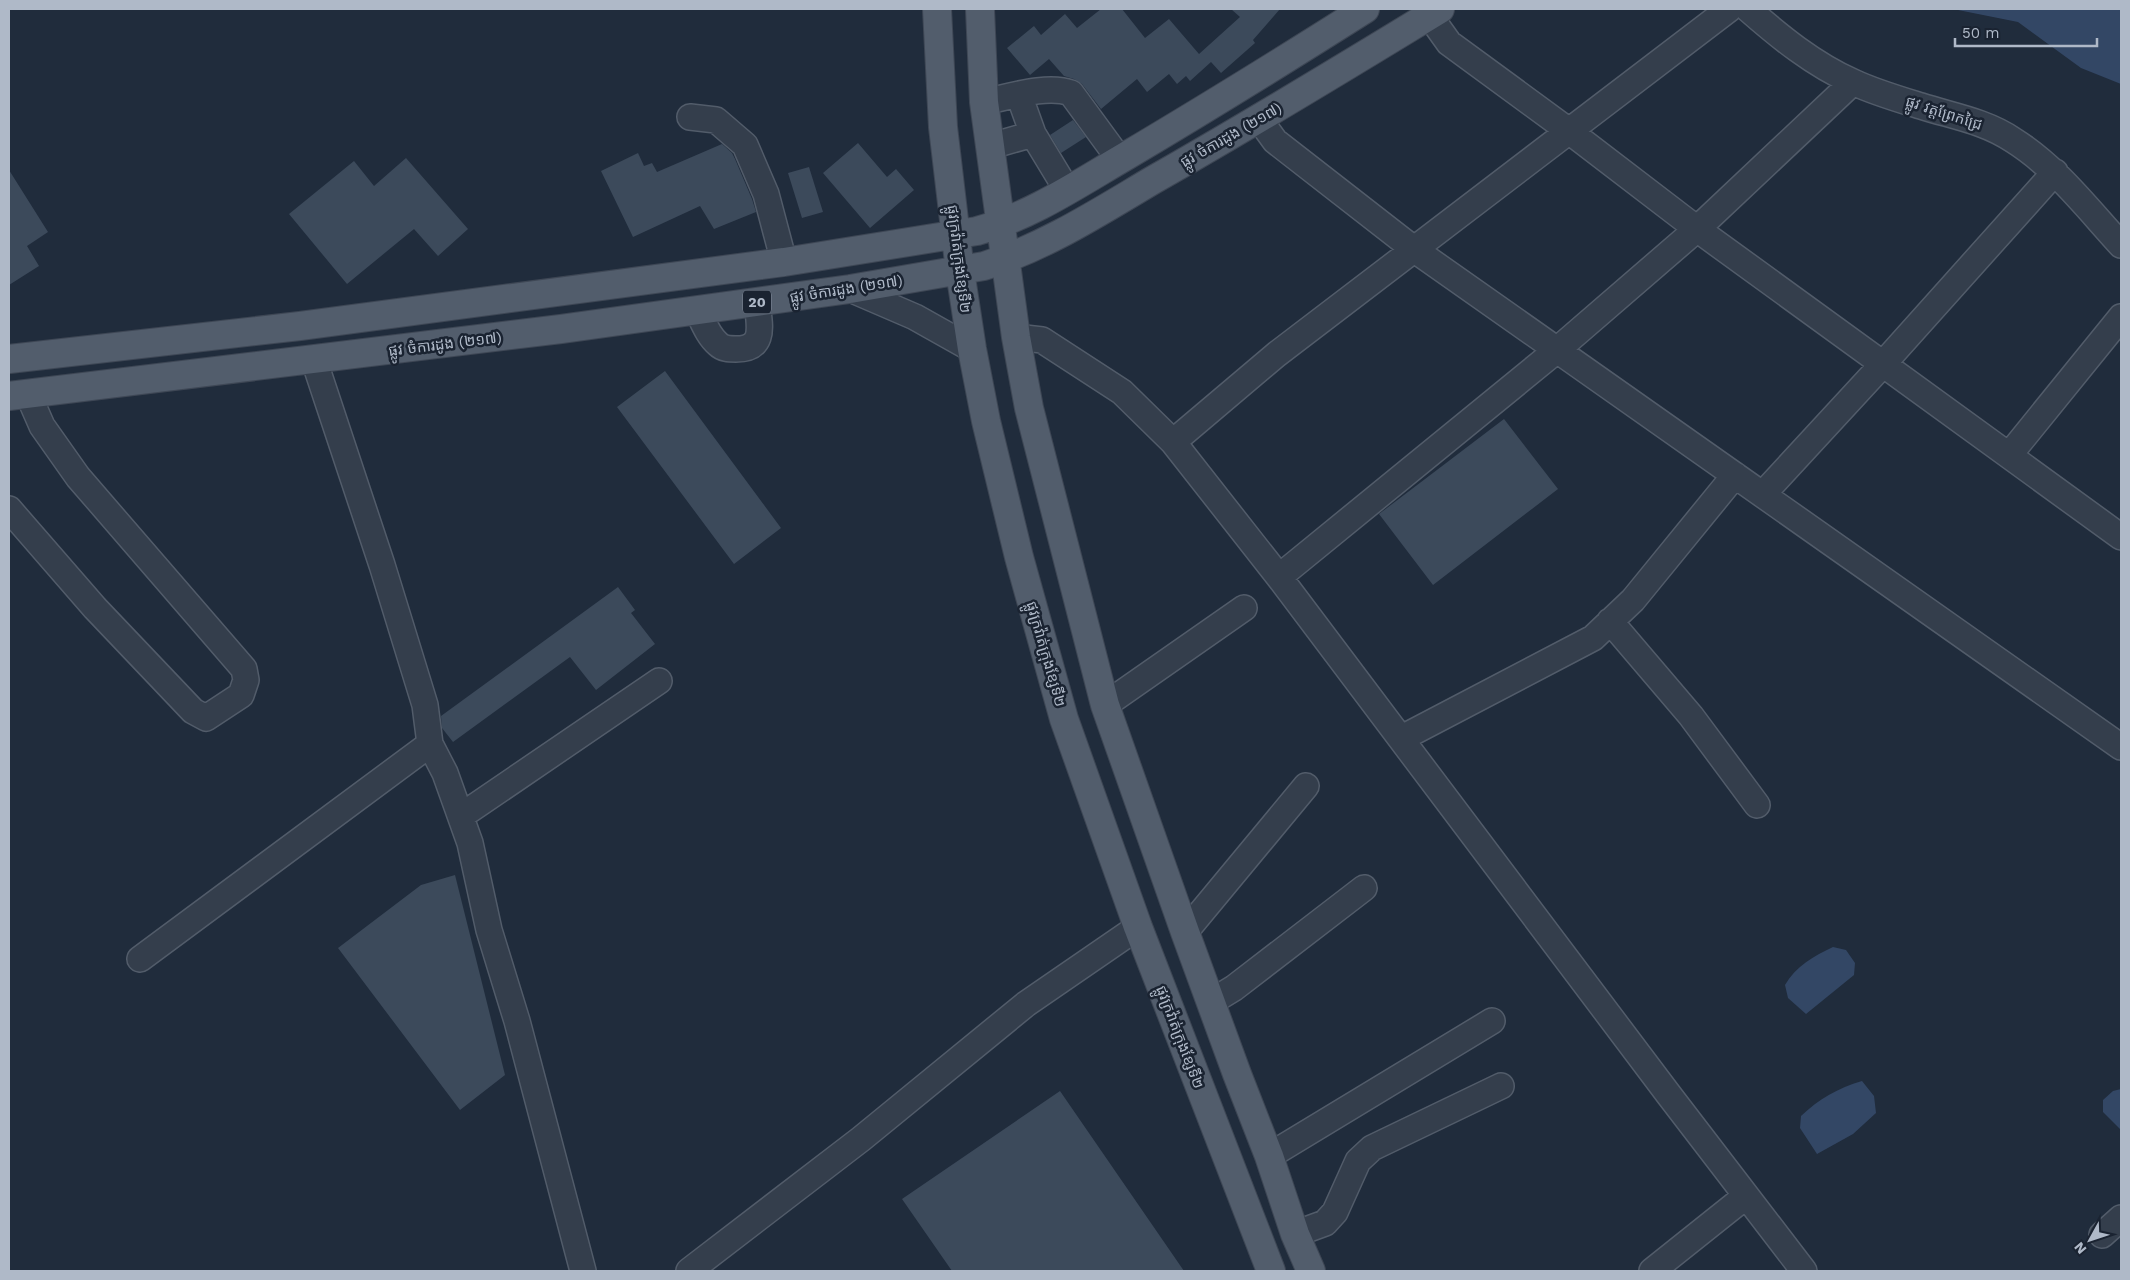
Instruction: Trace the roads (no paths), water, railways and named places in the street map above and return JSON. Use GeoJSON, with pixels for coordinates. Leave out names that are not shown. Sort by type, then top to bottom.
{"type":"FeatureCollection","features":[{"type":"Feature","properties":{"kind":"main road","name":"ផ្លូវក្រវ៉ាត់ក្រុងខ្សែទី២"},"geometry":{"type":"LineString","coordinates":[[937,9],[943,127],[960,271],[986,421],[1019,556],[1062,709],[1138,927],[1271,1271]]}},
{"type":"Feature","properties":{"kind":"main road"},"geometry":{"type":"LineString","coordinates":[[980,9],[984,102],[1016,337],[1029,408],[1105,705],[1237,1074],[1270,1156],[1295,1234],[1311,1271]]}},
{"type":"Feature","properties":{"kind":"main road"},"geometry":{"type":"LineString","coordinates":[[9,359],[320,324],[784,262],[956,235],[1001,224],[1120,160],[1241,88],[1365,9]]}},
{"type":"Feature","properties":{"kind":"main road","name":"ផ្លូវ ចំការដូង (២១៧)"},"geometry":{"type":"LineString","coordinates":[[18,395],[314,360],[757,302],[960,271],[1006,259],[1060,234],[1259,120],[1434,12]]}},
{"type":"Feature","properties":{"kind":"main road"},"geometry":{"type":"LineString","coordinates":[[178,340],[183,376]]}},
{"type":"Feature","properties":{"kind":"main road"},"geometry":{"type":"LineString","coordinates":[[1200,1090],[1237,1074]]}},
{"type":"Feature","properties":{"kind":"street"},"geometry":{"type":"LineString","coordinates":[[1173,442],[1276,354],[1729,9]]}},
{"type":"Feature","properties":{"kind":"street","name":"ផ្លូវ វត្តព្រែកជ្រៃ"},"geometry":{"type":"LineString","coordinates":[[1748,9],[1779,37],[1815,62],[1853,82],[1922,107],[1968,119],[2012,139],[2055,172],[2121,245]]}},
{"type":"Feature","properties":{"kind":"street"},"geometry":{"type":"LineString","coordinates":[[1434,12],[1449,43],[1569,131],[1697,229],[2010,454],[2121,537]]}},
{"type":"Feature","properties":{"kind":"street"},"geometry":{"type":"LineString","coordinates":[[1279,576],[1557,350],[1697,229],[1853,82]]}},
{"type":"Feature","properties":{"kind":"street"},"geometry":{"type":"LineString","coordinates":[[984,102],[1049,90],[1063,90],[1071,93],[1120,160]]}},
{"type":"Feature","properties":{"kind":"street"},"geometry":{"type":"LineString","coordinates":[[1019,95],[1033,134],[1067,190]]}},
{"type":"Feature","properties":{"kind":"street"},"geometry":{"type":"LineString","coordinates":[[690,117],[716,120],[745,145],[766,194],[784,262]]}},
{"type":"Feature","properties":{"kind":"street"},"geometry":{"type":"LineString","coordinates":[[1259,120],[1275,141],[1415,250],[2121,747]]}},
{"type":"Feature","properties":{"kind":"street"},"geometry":{"type":"LineString","coordinates":[[991,146],[1033,134]]}},
{"type":"Feature","properties":{"kind":"street"},"geometry":{"type":"LineString","coordinates":[[1762,494],[1884,364],[2055,172]]}},
{"type":"Feature","properties":{"kind":"street"},"geometry":{"type":"LineString","coordinates":[[850,289],[915,317],[972,349]]}},
{"type":"Feature","properties":{"kind":"street"},"geometry":{"type":"LineString","coordinates":[[697,310],[712,339],[719,346],[728,349],[748,349],[756,343],[759,335],[757,302]]}},
{"type":"Feature","properties":{"kind":"street"},"geometry":{"type":"LineString","coordinates":[[2010,454],[2121,317]]}},
{"type":"Feature","properties":{"kind":"street"},"geometry":{"type":"LineString","coordinates":[[1016,337],[1042,340],[1122,392],[1173,442],[1279,576],[1804,1271]]}},
{"type":"Feature","properties":{"kind":"street"},"geometry":{"type":"LineString","coordinates":[[314,360],[382,565],[425,705],[430,744],[445,773],[470,843],[489,930],[517,1021],[583,1271]]}},
{"type":"Feature","properties":{"kind":"street"},"geometry":{"type":"LineString","coordinates":[[9,509],[95,608],[192,711],[206,718],[241,695],[246,680],[244,669],[78,477],[18,395]]}},
{"type":"Feature","properties":{"kind":"street"},"geometry":{"type":"LineString","coordinates":[[1402,738],[1592,638],[1633,600],[1735,475]]}},
{"type":"Feature","properties":{"kind":"street"},"geometry":{"type":"LineString","coordinates":[[1105,705],[1244,608]]}},
{"type":"Feature","properties":{"kind":"street"},"geometry":{"type":"LineString","coordinates":[[1610,622],[1691,716],[1757,805]]}},
{"type":"Feature","properties":{"kind":"street"},"geometry":{"type":"LineString","coordinates":[[461,816],[659,681]]}},
{"type":"Feature","properties":{"kind":"street"},"geometry":{"type":"LineString","coordinates":[[140,959],[430,744]]}},
{"type":"Feature","properties":{"kind":"street"},"geometry":{"type":"LineString","coordinates":[[1186,932],[1306,786]]}},
{"type":"Feature","properties":{"kind":"street"},"geometry":{"type":"LineString","coordinates":[[1211,1002],[1234,988],[1364,888]]}},
{"type":"Feature","properties":{"kind":"street"},"geometry":{"type":"LineString","coordinates":[[689,1271],[861,1139],[1026,1004],[1138,927]]}},
{"type":"Feature","properties":{"kind":"street"},"geometry":{"type":"LineString","coordinates":[[1270,1156],[1492,1020]]}},
{"type":"Feature","properties":{"kind":"street"},"geometry":{"type":"LineString","coordinates":[[1295,1234],[1325,1223],[1335,1212],[1358,1161],[1372,1148],[1501,1086]]}},
{"type":"Feature","properties":{"kind":"street"},"geometry":{"type":"LineString","coordinates":[[1652,1271],[1746,1196]]}},
{"type":"Feature","properties":{"kind":"street"},"geometry":{"type":"LineString","coordinates":[[2102,1235],[2121,1218]]}},
{"type":"Feature","properties":{"kind":"water"},"geometry":{"type":"Polygon","coordinates":[[[1953,9],[2121,9],[2121,84],[2081,68],[2018,22],[1953,9]]]}},
{"type":"Feature","properties":{"kind":"water"},"geometry":{"type":"Polygon","coordinates":[[[1833,947],[1846,950],[1855,963],[1854,975],[1806,1014],[1788,998],[1785,985],[1794,972],[1806,962],[1833,947]]]}},
{"type":"Feature","properties":{"kind":"water"},"geometry":{"type":"Polygon","coordinates":[[[1862,1081],[1874,1096],[1876,1113],[1853,1134],[1817,1154],[1800,1128],[1801,1116],[1829,1095],[1862,1081]]]}},
{"type":"Feature","properties":{"kind":"water"},"geometry":{"type":"Polygon","coordinates":[[[2121,1089],[2121,1130],[2103,1112],[2103,1100],[2113,1091],[2121,1089]]]}}]}
